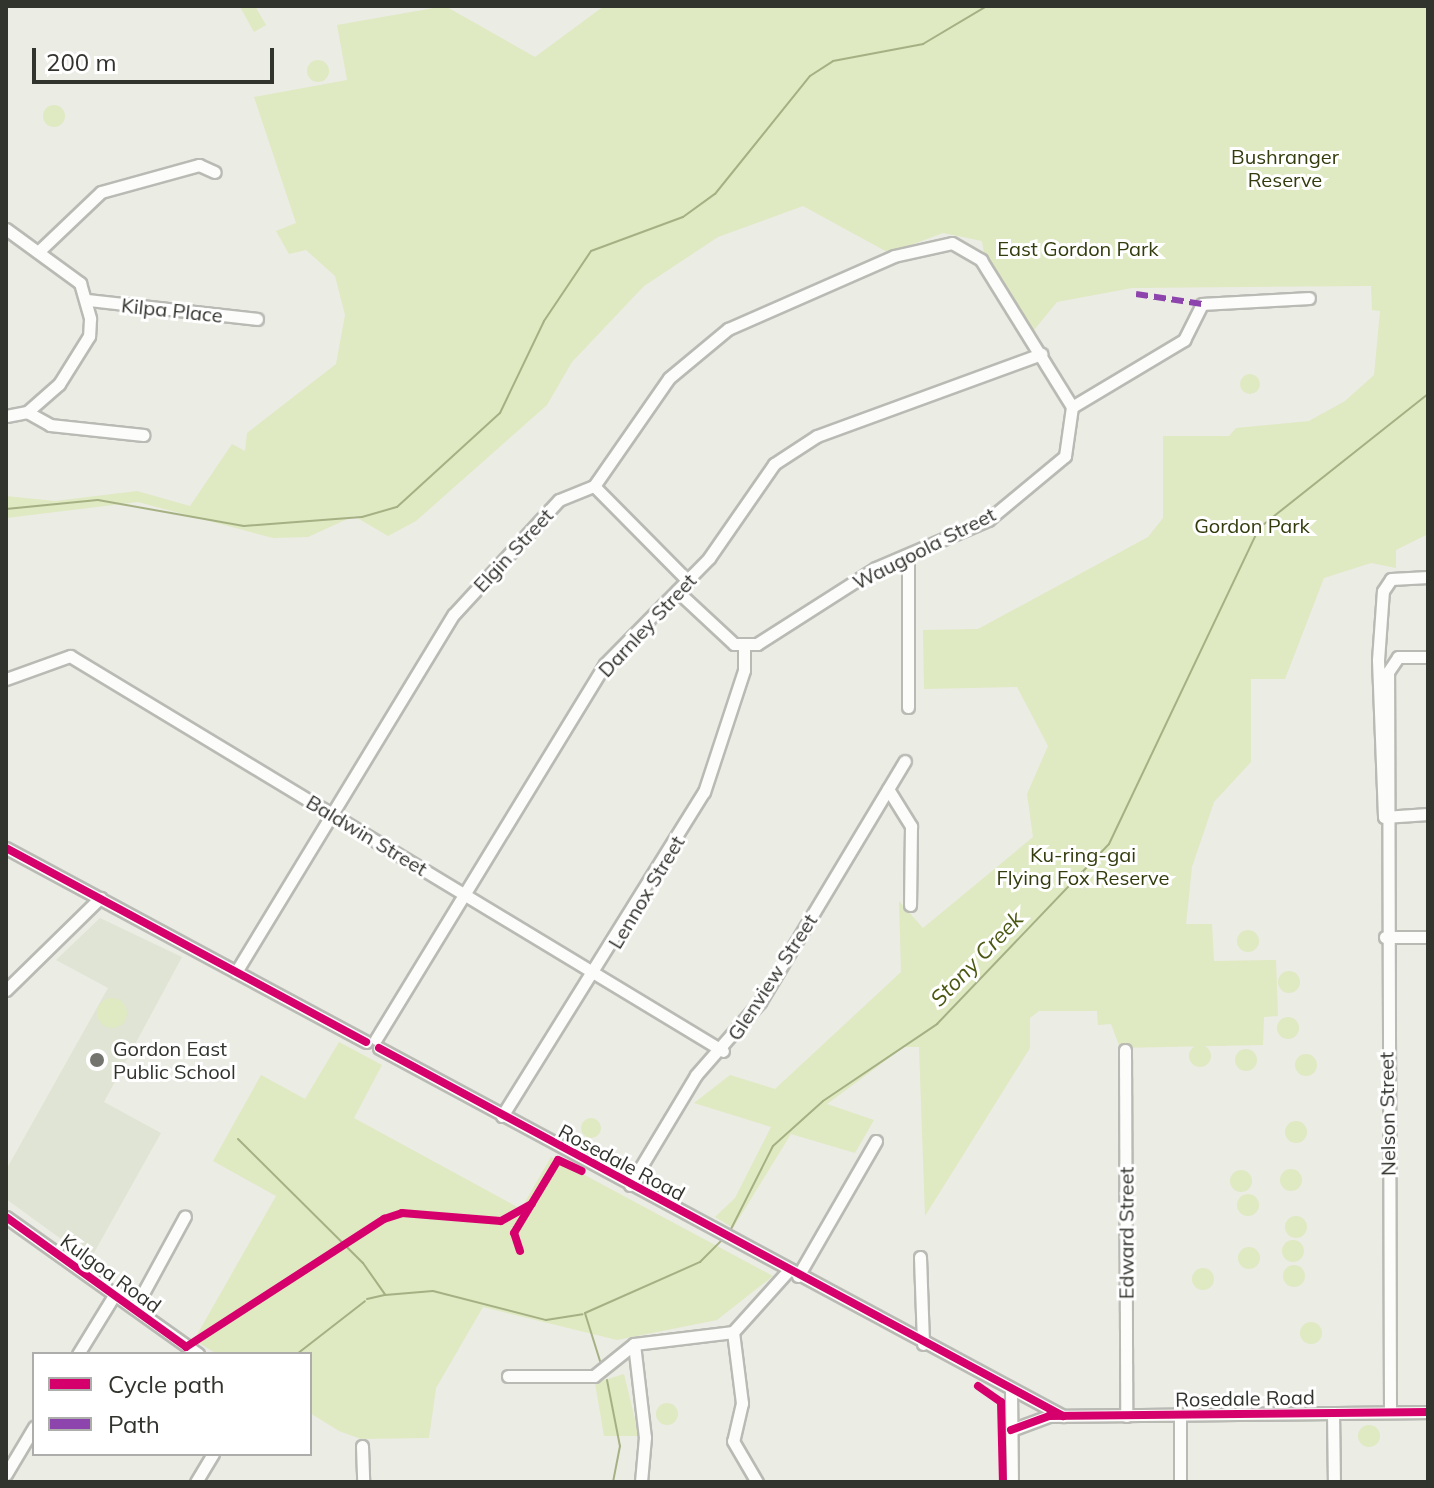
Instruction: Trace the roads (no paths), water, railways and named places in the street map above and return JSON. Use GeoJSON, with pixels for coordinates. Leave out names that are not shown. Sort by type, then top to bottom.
{"type":"FeatureCollection","features":[{"type":"Feature","properties":{"kind":"street"},"geometry":{"type":"LineString","coordinates":[[38,252],[101,192],[199,165],[215,172]]}},
{"type":"Feature","properties":{"kind":"street"},"geometry":{"type":"LineString","coordinates":[[6,229],[80,283],[88,300],[89,336],[59,384],[27,412],[6,416]]}},
{"type":"Feature","properties":{"kind":"street"},"geometry":{"type":"LineString","coordinates":[[688,581],[594,486],[669,378],[728,329],[894,256],[952,243],[981,260],[1072,407],[1184,340],[1202,304],[1309,298]]}},
{"type":"Feature","properties":{"kind":"street","name":"Kilpa Place"},"geometry":{"type":"LineString","coordinates":[[88,300],[257,319]]}},
{"type":"Feature","properties":{"kind":"street","name":"Darnley Street"},"geometry":{"type":"LineString","coordinates":[[374,1043],[605,664],[688,581],[774,464],[806,443],[1041,354]]}},
{"type":"Feature","properties":{"kind":"street","name":"Waugoola Street"},"geometry":{"type":"LineString","coordinates":[[744,646],[908,555],[988,520],[1053,469],[1074,434],[1072,407]]}},
{"type":"Feature","properties":{"kind":"street"},"geometry":{"type":"LineString","coordinates":[[27,412],[50,425],[143,435]]}},
{"type":"Feature","properties":{"kind":"street","name":"Elgin Street"},"geometry":{"type":"LineString","coordinates":[[236,972],[454,614],[559,500],[594,486]]}},
{"type":"Feature","properties":{"kind":"street"},"geometry":{"type":"LineString","coordinates":[[908,555],[908,707]]}},
{"type":"Feature","properties":{"kind":"street","name":"Nelson Street"},"geometry":{"type":"LineString","coordinates":[[1390,1412],[1384,817],[1378,660],[1383,591],[1397,577],[1428,577]]}},
{"type":"Feature","properties":{"kind":"street"},"geometry":{"type":"LineString","coordinates":[[677,591],[744,646]]}},
{"type":"Feature","properties":{"kind":"street","name":"Lennox Street"},"geometry":{"type":"LineString","coordinates":[[502,1116],[704,792],[744,670],[744,646]]}},
{"type":"Feature","properties":{"kind":"street","name":"Baldwin Street"},"geometry":{"type":"LineString","coordinates":[[6,679],[70,656],[723,1051]]}},
{"type":"Feature","properties":{"kind":"street","name":"Nelson Street"},"geometry":{"type":"LineString","coordinates":[[1384,817],[1388,672],[1398,657],[1428,657]]}},
{"type":"Feature","properties":{"kind":"street","name":"Glenview Street"},"geometry":{"type":"LineString","coordinates":[[630,1185],[696,1075],[723,1051],[760,1002],[905,761]]}},
{"type":"Feature","properties":{"kind":"street"},"geometry":{"type":"LineString","coordinates":[[888,789],[911,826],[910,905]]}},
{"type":"Feature","properties":{"kind":"street"},"geometry":{"type":"LineString","coordinates":[[1384,817],[1428,814]]}},
{"type":"Feature","properties":{"kind":"street","name":"Rosedale Road"},"geometry":{"type":"LineString","coordinates":[[6,848],[374,1043],[502,1116],[923,1344],[1063,1416]]}},
{"type":"Feature","properties":{"kind":"street"},"geometry":{"type":"LineString","coordinates":[[6,990],[100,898]]}},
{"type":"Feature","properties":{"kind":"street"},"geometry":{"type":"LineString","coordinates":[[1385,937],[1428,937]]}},
{"type":"Feature","properties":{"kind":"street","name":"Edward Street"},"geometry":{"type":"LineString","coordinates":[[1125,1050],[1126,1416]]}},
{"type":"Feature","properties":{"kind":"street"},"geometry":{"type":"LineString","coordinates":[[508,1376],[594,1376],[634,1344],[733,1332],[793,1273],[876,1141]]}},
{"type":"Feature","properties":{"kind":"street"},"geometry":{"type":"LineString","coordinates":[[136,1306],[185,1216]]}},
{"type":"Feature","properties":{"kind":"street","name":"Kulgoa Road"},"geometry":{"type":"LineString","coordinates":[[6,1217],[136,1306],[195,1352]]}},
{"type":"Feature","properties":{"kind":"street"},"geometry":{"type":"LineString","coordinates":[[920,1257],[923,1344]]}},
{"type":"Feature","properties":{"kind":"street"},"geometry":{"type":"LineString","coordinates":[[79,1352],[116,1292]]}},
{"type":"Feature","properties":{"kind":"street"},"geometry":{"type":"LineString","coordinates":[[733,1332],[742,1403],[733,1441],[757,1482]]}},
{"type":"Feature","properties":{"kind":"street"},"geometry":{"type":"LineString","coordinates":[[634,1344],[645,1437],[641,1482]]}},
{"type":"Feature","properties":{"kind":"street"},"geometry":{"type":"LineString","coordinates":[[1011,1390],[1012,1482]]}},
{"type":"Feature","properties":{"kind":"street","name":"Rosedale Road"},"geometry":{"type":"LineString","coordinates":[[1011,1430],[1031,1419],[1063,1416],[1428,1412]]}},
{"type":"Feature","properties":{"kind":"street"},"geometry":{"type":"LineString","coordinates":[[1333,1413],[1334,1482]]}},
{"type":"Feature","properties":{"kind":"street"},"geometry":{"type":"LineString","coordinates":[[1180,1415],[1180,1482]]}},
{"type":"Feature","properties":{"kind":"street"},"geometry":{"type":"LineString","coordinates":[[6,1474],[32,1430]]}},
{"type":"Feature","properties":{"kind":"street"},"geometry":{"type":"LineString","coordinates":[[362,1446],[363,1482]]}},
{"type":"Feature","properties":{"kind":"street"},"geometry":{"type":"LineString","coordinates":[[196,1482],[212,1456]]}},
{"type":"Feature","properties":{"kind":"waterway"},"geometry":{"type":"LineString","coordinates":[[6,509],[98,500],[244,526],[362,517],[397,507],[500,413],[544,321],[591,251],[683,217],[715,194],[810,76],[833,61],[923,44],[987,6]]}},
{"type":"Feature","properties":{"kind":"waterway","name":"Stony Creek"},"geometry":{"type":"LineString","coordinates":[[730,1231],[773,1146],[823,1101],[937,1024],[1109,844],[1259,528],[1428,394]]}},
{"type":"Feature","properties":{"kind":"waterway"},"geometry":{"type":"LineString","coordinates":[[238,1139],[363,1263],[385,1295],[433,1291],[546,1320],[583,1314]]}},
{"type":"Feature","properties":{"kind":"waterway","name":"Stony Creek"},"geometry":{"type":"LineString","coordinates":[[600,1361],[585,1313],[700,1262],[723,1239]]}},
{"type":"Feature","properties":{"kind":"waterway"},"geometry":{"type":"LineString","coordinates":[[367,1299],[385,1295]]}},
{"type":"Feature","properties":{"kind":"waterway"},"geometry":{"type":"LineString","coordinates":[[300,1352],[365,1301]]}},
{"type":"Feature","properties":{"kind":"waterway","name":"Stony Creek"},"geometry":{"type":"LineString","coordinates":[[607,1380],[620,1446],[613,1482]]}},
{"type":"Feature","properties":{"kind":"place","name":"Gordon East Public School"},"geometry":{"type":"Point","coordinates":[97,1060]}},
{"type":"Feature","properties":{"kind":"park label","name":"Bushranger Reserve"},"geometry":{"type":"Point","coordinates":[1285,168]}},
{"type":"Feature","properties":{"kind":"park label","name":"East Gordon Park"},"geometry":{"type":"Point","coordinates":[1078,248]}},
{"type":"Feature","properties":{"kind":"park label","name":"Gordon Park"},"geometry":{"type":"Point","coordinates":[1252,525]}},
{"type":"Feature","properties":{"kind":"park label","name":"Ku-ring-gai Flying Fox Reserve"},"geometry":{"type":"Point","coordinates":[1083,866]}}]}
